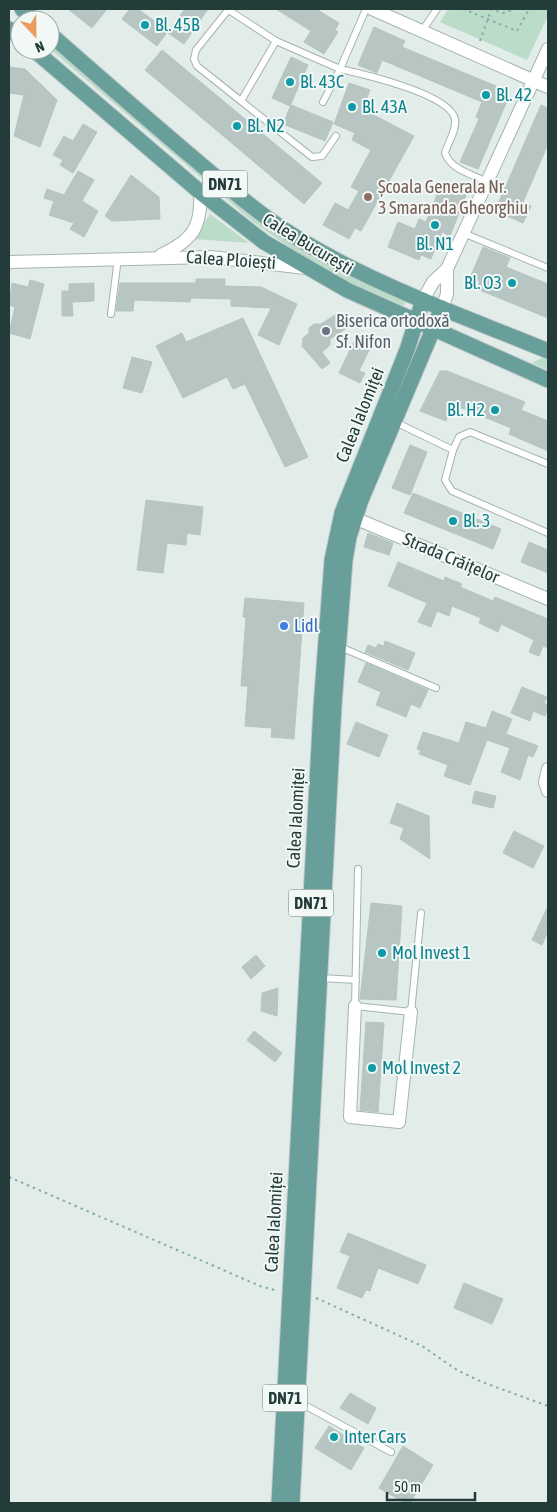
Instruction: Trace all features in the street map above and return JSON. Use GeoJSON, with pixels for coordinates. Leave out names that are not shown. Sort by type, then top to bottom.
{"type":"FeatureCollection","features":[{"type":"Feature","properties":{"kind":"main road","name":"Calea București"},"geometry":{"type":"LineString","coordinates":[[60,43],[132,107],[274,222],[316,249],[423,300],[548,351]]}},
{"type":"Feature","properties":{"kind":"main road","name":"Calea București"},"geometry":{"type":"LineString","coordinates":[[46,60],[200,192],[264,242],[306,268],[433,329],[548,380]]}},
{"type":"Feature","properties":{"kind":"main road","name":"Calea Ialomiței"},"geometry":{"type":"LineString","coordinates":[[292,1503],[297,1401],[296,1295],[325,644],[332,560],[423,300]]}},
{"type":"Feature","properties":{"kind":"main road","name":"Calea Ialomiței"},"geometry":{"type":"LineString","coordinates":[[279,1503],[319,978],[338,646],[348,515],[393,421],[442,308]]}},
{"type":"Feature","properties":{"kind":"street"},"geometry":{"type":"LineString","coordinates":[[372,9],[548,87]]}},
{"type":"Feature","properties":{"kind":"street"},"geometry":{"type":"LineString","coordinates":[[423,300],[432,282],[447,269],[548,49]]}},
{"type":"Feature","properties":{"kind":"street","name":"Calea Ploiești"},"geometry":{"type":"LineString","coordinates":[[157,257],[186,241],[196,228],[202,211],[200,192]]}},
{"type":"Feature","properties":{"kind":"street","name":"Calea Ploiești"},"geometry":{"type":"LineString","coordinates":[[9,262],[157,257],[244,259],[306,268]]}},
{"type":"Feature","properties":{"kind":"street"},"geometry":{"type":"LineString","coordinates":[[442,308],[447,294],[447,269]]}},
{"type":"Feature","properties":{"kind":"street","name":"Strada Crăițelor"},"geometry":{"type":"LineString","coordinates":[[348,515],[548,599]]}},
{"type":"Feature","properties":{"kind":"street"},"geometry":{"type":"LineString","coordinates":[[548,769],[545,782],[548,792]]}},
{"type":"Feature","properties":{"kind":"street"},"geometry":{"type":"LineString","coordinates":[[355,1006],[350,1117],[399,1122],[410,1012]]}},
{"type":"Feature","properties":{"kind":"lane"},"geometry":{"type":"LineString","coordinates":[[336,136],[322,156],[312,157],[197,66],[194,59],[196,50],[228,9],[276,41],[340,69],[392,81],[439,102],[452,112],[455,120],[454,130],[445,152],[448,159],[453,166],[486,182]]}},
{"type":"Feature","properties":{"kind":"lane"},"geometry":{"type":"LineString","coordinates":[[323,102],[340,69],[366,9]]}},
{"type":"Feature","properties":{"kind":"lane"},"geometry":{"type":"LineString","coordinates":[[422,31],[437,9]]}},
{"type":"Feature","properties":{"kind":"lane"},"geometry":{"type":"LineString","coordinates":[[241,101],[276,41]]}},
{"type":"Feature","properties":{"kind":"lane"},"geometry":{"type":"LineString","coordinates":[[463,234],[548,268]]}},
{"type":"Feature","properties":{"kind":"lane"},"geometry":{"type":"LineString","coordinates":[[111,314],[118,258]]}},
{"type":"Feature","properties":{"kind":"lane"},"geometry":{"type":"LineString","coordinates":[[393,421],[453,450]]}},
{"type":"Feature","properties":{"kind":"lane"},"geometry":{"type":"LineString","coordinates":[[548,464],[470,432],[459,437],[453,450],[445,480],[452,491],[548,533]]}},
{"type":"Feature","properties":{"kind":"lane"},"geometry":{"type":"LineString","coordinates":[[338,646],[436,688]]}},
{"type":"Feature","properties":{"kind":"lane"},"geometry":{"type":"LineString","coordinates":[[358,869],[355,1006],[410,1012],[421,913]]}},
{"type":"Feature","properties":{"kind":"lane"},"geometry":{"type":"LineString","coordinates":[[319,978],[356,980]]}},
{"type":"Feature","properties":{"kind":"lane"},"geometry":{"type":"LineString","coordinates":[[297,1401],[391,1452]]}},
{"type":"Feature","properties":{"kind":"path"},"geometry":{"type":"LineString","coordinates":[[463,9],[517,31],[529,9]]}},
{"type":"Feature","properties":{"kind":"path"},"geometry":{"type":"LineString","coordinates":[[480,41],[491,10],[503,13],[515,9]]}},
{"type":"Feature","properties":{"kind":"path"},"geometry":{"type":"LineString","coordinates":[[9,1177],[260,1286],[321,1300],[422,1346],[457,1370],[482,1382],[548,1406]]}},
{"type":"Feature","properties":{"kind":"green space"},"geometry":{"type":"Polygon","coordinates":[[[448,9],[548,9],[548,16],[527,60],[440,22],[448,9]]]}},
{"type":"Feature","properties":{"kind":"green space"},"geometry":{"type":"Polygon","coordinates":[[[60,49],[295,241],[407,298],[404,306],[320,269],[252,221],[60,58],[60,49]]]}},
{"type":"Feature","properties":{"kind":"green space"},"geometry":{"type":"Polygon","coordinates":[[[210,214],[249,243],[194,239],[210,214]]]}},
{"type":"Feature","properties":{"kind":"green space"},"geometry":{"type":"Polygon","coordinates":[[[546,356],[548,357],[548,370],[532,363],[546,356]]]}},
{"type":"Feature","properties":{"kind":"building"},"geometry":{"type":"Polygon","coordinates":[[[68,9],[107,9],[92,28],[68,9]]]}},
{"type":"Feature","properties":{"kind":"building","name":"Bl. 45B"},"geometry":{"type":"Polygon","coordinates":[[[130,9],[138,9],[168,31],[157,46],[122,19],[130,9]]]}},
{"type":"Feature","properties":{"kind":"building"},"geometry":{"type":"Polygon","coordinates":[[[185,9],[208,9],[184,44],[168,33],[185,9]]]}},
{"type":"Feature","properties":{"kind":"building"},"geometry":{"type":"Polygon","coordinates":[[[276,9],[316,9],[339,23],[335,30],[338,32],[324,54],[304,42],[311,31],[276,9]]]}},
{"type":"Feature","properties":{"kind":"building","name":"Bl. 42"},"geometry":{"type":"Polygon","coordinates":[[[374,27],[405,41],[402,47],[508,91],[504,100],[507,101],[478,169],[460,162],[479,119],[476,117],[482,102],[382,60],[377,73],[358,65],[374,27]]]}},
{"type":"Feature","properties":{"kind":"building","name":"Bl. N2"},"geometry":{"type":"Polygon","coordinates":[[[162,50],[322,183],[304,204],[145,70],[162,50]]]}},
{"type":"Feature","properties":{"kind":"building","name":"Bl. 43C"},"geometry":{"type":"Polygon","coordinates":[[[291,57],[308,65],[290,106],[272,98],[291,57]]]}},
{"type":"Feature","properties":{"kind":"building"},"geometry":{"type":"Polygon","coordinates":[[[9,67],[25,69],[57,100],[40,147],[14,136],[24,95],[9,93],[9,67]]]}},
{"type":"Feature","properties":{"kind":"building"},"geometry":{"type":"Polygon","coordinates":[[[349,83],[370,90],[362,109],[414,136],[361,231],[355,228],[349,239],[323,225],[335,203],[348,210],[359,191],[351,187],[371,150],[352,140],[355,133],[334,124],[349,83]]]}},
{"type":"Feature","properties":{"kind":"building"},"geometry":{"type":"Polygon","coordinates":[[[291,105],[333,122],[325,141],[283,124],[291,105]]]}},
{"type":"Feature","properties":{"kind":"building"},"geometry":{"type":"Polygon","coordinates":[[[541,105],[548,108],[548,144],[523,202],[531,206],[523,223],[495,211],[541,105]]]}},
{"type":"Feature","properties":{"kind":"building"},"geometry":{"type":"Polygon","coordinates":[[[83,124],[97,132],[73,173],[60,165],[63,160],[53,155],[64,136],[73,141],[83,124]]]}},
{"type":"Feature","properties":{"kind":"building"},"geometry":{"type":"Polygon","coordinates":[[[78,171],[94,180],[82,201],[98,211],[84,237],[70,229],[74,223],[49,215],[54,201],[44,198],[47,189],[64,195],[78,171]]]}},
{"type":"Feature","properties":{"kind":"building"},"geometry":{"type":"Polygon","coordinates":[[[131,175],[159,197],[160,219],[112,221],[105,216],[131,175]]]}},
{"type":"Feature","properties":{"kind":"building","name":"Bl. N1"},"geometry":{"type":"Polygon","coordinates":[[[441,185],[466,195],[450,236],[442,232],[431,259],[421,255],[419,260],[388,247],[398,222],[415,229],[419,219],[426,222],[441,185]]]}},
{"type":"Feature","properties":{"kind":"building","name":"Bl. O3"},"geometry":{"type":"Polygon","coordinates":[[[483,247],[510,258],[506,267],[548,284],[548,318],[477,289],[480,281],[470,278],[483,247]]]}},
{"type":"Feature","properties":{"kind":"building"},"geometry":{"type":"Polygon","coordinates":[[[196,279],[225,279],[225,286],[261,287],[297,304],[279,345],[258,335],[271,308],[231,306],[231,299],[191,298],[190,302],[134,300],[133,311],[116,311],[120,283],[196,283],[196,279]]]}},
{"type":"Feature","properties":{"kind":"building"},"geometry":{"type":"Polygon","coordinates":[[[30,280],[44,284],[30,339],[9,333],[15,307],[9,305],[12,283],[28,287],[30,280]]]}},
{"type":"Feature","properties":{"kind":"building"},"geometry":{"type":"Polygon","coordinates":[[[94,283],[94,301],[72,302],[73,316],[62,316],[62,291],[69,291],[69,284],[94,283]]]}},
{"type":"Feature","properties":{"kind":"building","name":"Biserica ortodoxă Sf. Nifon"},"geometry":{"type":"Polygon","coordinates":[[[338,313],[347,328],[330,339],[330,345],[322,352],[330,363],[322,369],[302,346],[303,338],[309,333],[309,328],[314,324],[321,324],[338,313]]]}},
{"type":"Feature","properties":{"kind":"building"},"geometry":{"type":"Polygon","coordinates":[[[243,318],[308,457],[285,467],[245,384],[233,389],[227,377],[183,398],[156,346],[182,333],[186,342],[243,318]]]}},
{"type":"Feature","properties":{"kind":"building"},"geometry":{"type":"Polygon","coordinates":[[[356,337],[372,344],[359,371],[365,373],[360,383],[339,373],[356,337]]]}},
{"type":"Feature","properties":{"kind":"building"},"geometry":{"type":"Polygon","coordinates":[[[132,357],[152,362],[142,393],[123,388],[132,357]]]}},
{"type":"Feature","properties":{"kind":"building","name":"Bl. H2"},"geometry":{"type":"Polygon","coordinates":[[[440,371],[447,371],[525,402],[521,410],[548,421],[548,451],[509,434],[511,428],[452,404],[446,421],[420,411],[440,371]]]}},
{"type":"Feature","properties":{"kind":"building"},"geometry":{"type":"Polygon","coordinates":[[[410,445],[427,452],[410,495],[392,488],[410,445]]]}},
{"type":"Feature","properties":{"kind":"building","name":"Bl. 3"},"geometry":{"type":"Polygon","coordinates":[[[413,493],[501,529],[493,549],[404,513],[413,493]]]}},
{"type":"Feature","properties":{"kind":"building"},"geometry":{"type":"Polygon","coordinates":[[[146,500],[203,507],[200,535],[187,533],[186,545],[167,543],[163,573],[137,570],[146,500]]]}},
{"type":"Feature","properties":{"kind":"building"},"geometry":{"type":"Polygon","coordinates":[[[368,533],[393,543],[389,555],[364,547],[368,533]]]}},
{"type":"Feature","properties":{"kind":"building"},"geometry":{"type":"Polygon","coordinates":[[[529,542],[548,550],[548,573],[521,562],[529,542]]]}},
{"type":"Feature","properties":{"kind":"building"},"geometry":{"type":"Polygon","coordinates":[[[398,562],[444,581],[445,577],[462,584],[460,587],[493,601],[495,597],[548,619],[548,648],[543,646],[539,656],[529,652],[534,640],[501,624],[498,632],[479,623],[481,618],[452,606],[449,616],[437,611],[431,627],[418,622],[427,603],[388,586],[398,562]]]}},
{"type":"Feature","properties":{"kind":"building"},"geometry":{"type":"Polygon","coordinates":[[[245,598],[304,603],[294,739],[271,737],[272,728],[245,726],[248,686],[241,686],[246,617],[243,617],[245,598]]]}},
{"type":"Feature","properties":{"kind":"building"},"geometry":{"type":"Polygon","coordinates":[[[385,641],[415,653],[408,670],[365,652],[368,645],[376,648],[378,644],[384,646],[385,641]]]}},
{"type":"Feature","properties":{"kind":"building"},"geometry":{"type":"Polygon","coordinates":[[[366,663],[428,690],[420,708],[411,704],[406,717],[376,705],[381,692],[358,682],[366,663]]]}},
{"type":"Feature","properties":{"kind":"building"},"geometry":{"type":"Polygon","coordinates":[[[522,687],[547,697],[544,703],[548,705],[545,716],[533,711],[530,721],[511,713],[522,687]]]}},
{"type":"Feature","properties":{"kind":"building"},"geometry":{"type":"Polygon","coordinates":[[[492,711],[512,719],[506,734],[538,746],[533,757],[528,755],[520,780],[501,772],[510,748],[487,740],[470,785],[444,776],[448,765],[419,754],[421,750],[417,749],[423,732],[459,743],[466,722],[486,728],[492,711]]]}},
{"type":"Feature","properties":{"kind":"building"},"geometry":{"type":"Polygon","coordinates":[[[356,722],[388,735],[379,757],[347,744],[356,722]]]}},
{"type":"Feature","properties":{"kind":"building"},"geometry":{"type":"Polygon","coordinates":[[[475,791],[496,796],[493,808],[472,803],[475,791]]]}},
{"type":"Feature","properties":{"kind":"building"},"geometry":{"type":"Polygon","coordinates":[[[397,803],[429,816],[430,859],[400,839],[404,828],[390,823],[397,803]]]}},
{"type":"Feature","properties":{"kind":"building"},"geometry":{"type":"Polygon","coordinates":[[[514,831],[544,846],[533,868],[503,853],[514,831]]]}},
{"type":"Feature","properties":{"kind":"building","name":"Mol Invest 1"},"geometry":{"type":"Polygon","coordinates":[[[371,903],[402,906],[396,1000],[360,999],[371,903]]]}},
{"type":"Feature","properties":{"kind":"building"},"geometry":{"type":"Polygon","coordinates":[[[548,906],[548,931],[542,945],[532,940],[548,906]]]}},
{"type":"Feature","properties":{"kind":"building"},"geometry":{"type":"Polygon","coordinates":[[[256,955],[265,966],[251,979],[242,967],[256,955]]]}},
{"type":"Feature","properties":{"kind":"building"},"geometry":{"type":"Polygon","coordinates":[[[278,988],[277,1016],[261,1011],[262,993],[278,988]]]}},
{"type":"Feature","properties":{"kind":"building","name":"Mol Invest 2"},"geometry":{"type":"Polygon","coordinates":[[[366,1022],[384,1023],[378,1112],[360,1110],[366,1022]]]}},
{"type":"Feature","properties":{"kind":"building"},"geometry":{"type":"Polygon","coordinates":[[[254,1031],[282,1053],[275,1062],[247,1040],[254,1031]]]}},
{"type":"Feature","properties":{"kind":"building"},"geometry":{"type":"Polygon","coordinates":[[[348,1233],[426,1265],[418,1284],[378,1268],[370,1291],[366,1290],[362,1298],[337,1288],[350,1256],[340,1252],[348,1233]]]}},
{"type":"Feature","properties":{"kind":"building"},"geometry":{"type":"Polygon","coordinates":[[[464,1283],[503,1299],[492,1324],[454,1308],[464,1283]]]}},
{"type":"Feature","properties":{"kind":"building"},"geometry":{"type":"Polygon","coordinates":[[[350,1393],[376,1408],[368,1424],[340,1408],[350,1393]]]}},
{"type":"Feature","properties":{"kind":"building","name":"Inter Cars"},"geometry":{"type":"Polygon","coordinates":[[[329,1426],[364,1448],[351,1470],[315,1448],[329,1426]]]}},
{"type":"Feature","properties":{"kind":"building"},"geometry":{"type":"Polygon","coordinates":[[[403,1446],[433,1465],[410,1503],[405,1503],[379,1488],[403,1446]]]}},
{"type":"Feature","properties":{"kind":"place","name":"Bl. 45B"},"geometry":{"type":"Point","coordinates":[145,25]}},
{"type":"Feature","properties":{"kind":"place","name":"Bl. 43C"},"geometry":{"type":"Point","coordinates":[290,82]}},
{"type":"Feature","properties":{"kind":"place","name":"Bl. 42"},"geometry":{"type":"Point","coordinates":[486,95]}},
{"type":"Feature","properties":{"kind":"place","name":"Bl. 43A"},"geometry":{"type":"Point","coordinates":[352,107]}},
{"type":"Feature","properties":{"kind":"place","name":"Bl. N2"},"geometry":{"type":"Point","coordinates":[237,126]}},
{"type":"Feature","properties":{"kind":"place","name":"Școala Generala Nr. 3 Smaranda Gheorghiu"},"geometry":{"type":"Point","coordinates":[368,197]}},
{"type":"Feature","properties":{"kind":"place","name":"Bl. N1"},"geometry":{"type":"Point","coordinates":[435,225]}},
{"type":"Feature","properties":{"kind":"place","name":"Bl. O3"},"geometry":{"type":"Point","coordinates":[512,283]}},
{"type":"Feature","properties":{"kind":"place","name":"Biserica ortodoxă Sf. Nifon"},"geometry":{"type":"Point","coordinates":[326,331]}},
{"type":"Feature","properties":{"kind":"place","name":"Bl. H2"},"geometry":{"type":"Point","coordinates":[495,410]}},
{"type":"Feature","properties":{"kind":"place","name":"Bl. 3"},"geometry":{"type":"Point","coordinates":[453,521]}},
{"type":"Feature","properties":{"kind":"place","name":"Lidl"},"geometry":{"type":"Point","coordinates":[284,626]}},
{"type":"Feature","properties":{"kind":"place","name":"Mol Invest 1"},"geometry":{"type":"Point","coordinates":[382,953]}},
{"type":"Feature","properties":{"kind":"place","name":"Mol Invest 2"},"geometry":{"type":"Point","coordinates":[372,1068]}},
{"type":"Feature","properties":{"kind":"place","name":"Inter Cars"},"geometry":{"type":"Point","coordinates":[334,1437]}}]}
